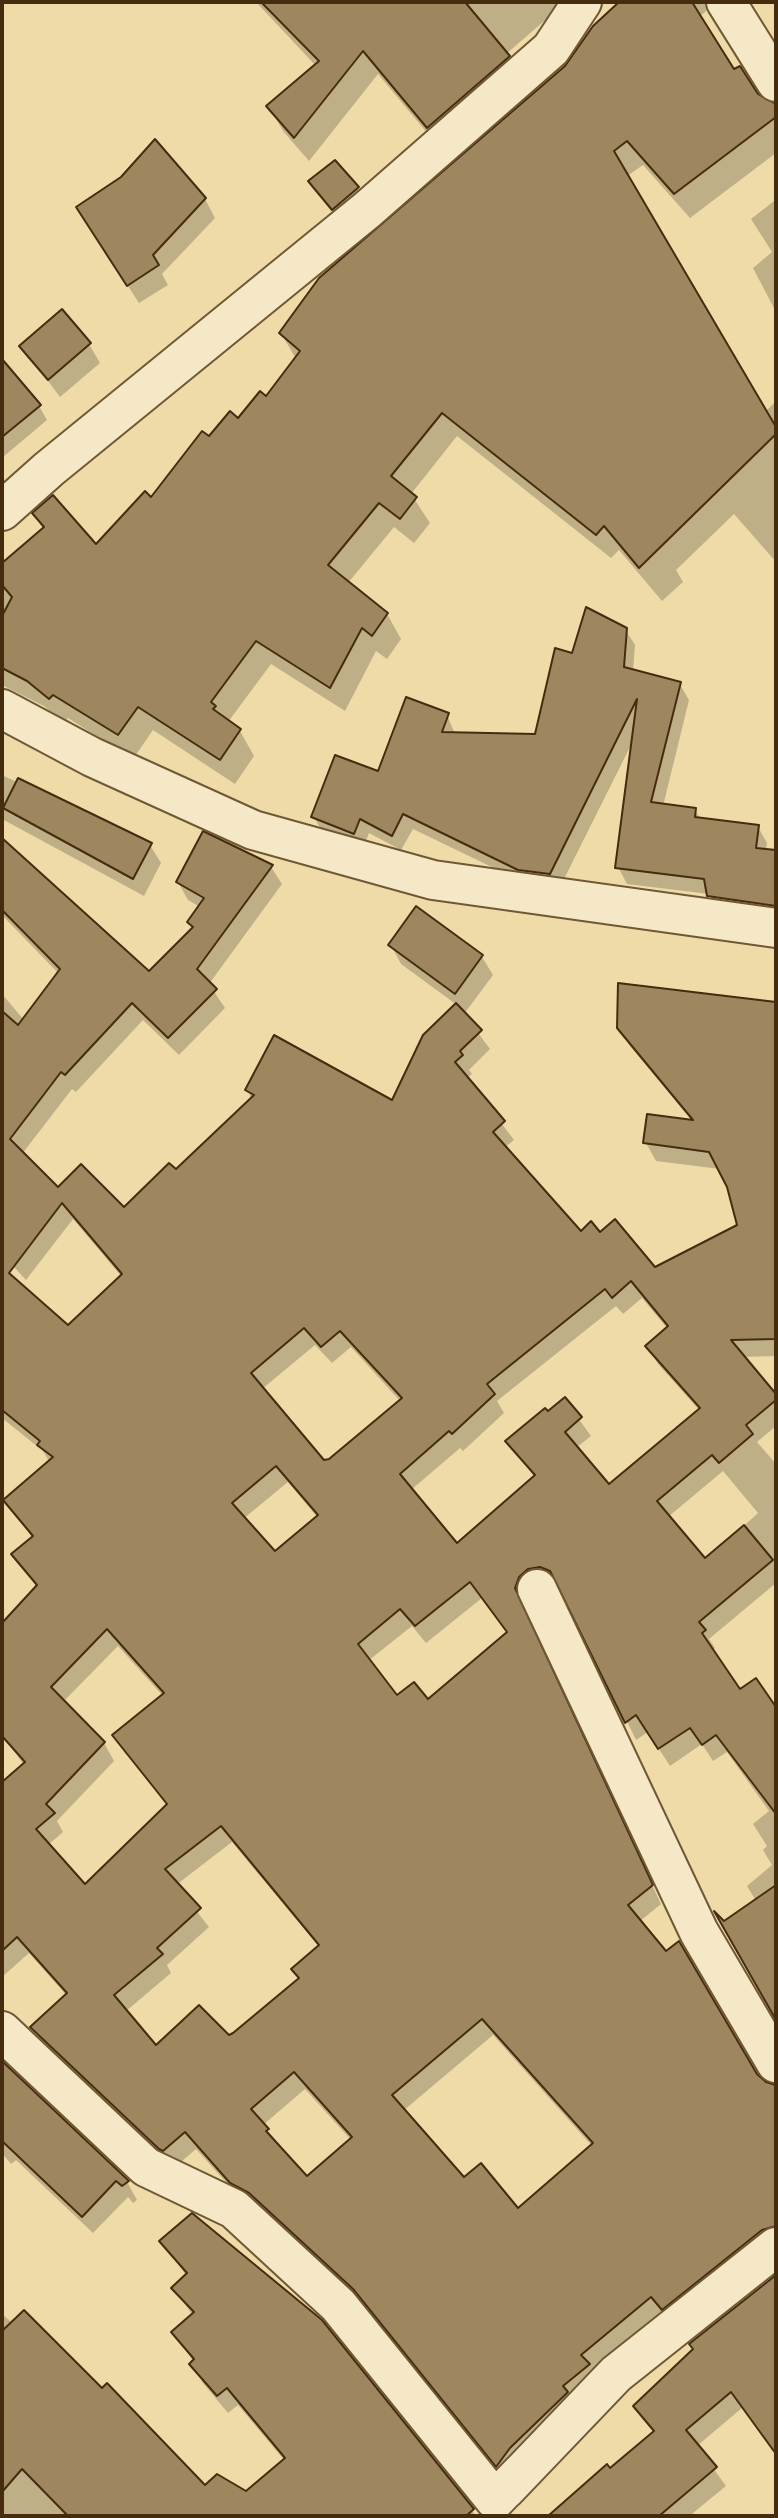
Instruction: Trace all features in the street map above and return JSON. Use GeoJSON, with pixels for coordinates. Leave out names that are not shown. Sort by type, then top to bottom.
{"type":"FeatureCollection","features":[{"type":"Feature","properties":{"kind":"street"},"geometry":{"type":"LineString","coordinates":[[2,511],[73,449],[367,210],[551,49],[582,2]]}},
{"type":"Feature","properties":{"kind":"street"},"geometry":{"type":"LineString","coordinates":[[726,2],[776,82]]}},
{"type":"Feature","properties":{"kind":"street"},"geometry":{"type":"LineString","coordinates":[[2,709],[92,757],[268,834],[433,880],[776,928]]}},
{"type":"Feature","properties":{"kind":"street"},"geometry":{"type":"LineString","coordinates":[[537,1589],[699,1932],[776,2063]]}},
{"type":"Feature","properties":{"kind":"street"},"geometry":{"type":"LineString","coordinates":[[2,2031],[146,2167],[234,2209],[338,2305],[495,2500],[616,2374],[776,2247]]}},
{"type":"Feature","properties":{"kind":"street"},"geometry":{"type":"LineString","coordinates":[[481,2516],[521,2473]]}},
{"type":"Feature","properties":{"kind":"building"},"geometry":{"type":"Polygon","coordinates":[[[261,2],[465,2],[510,56],[427,128],[363,51],[294,138],[266,106],[319,61],[261,2]]]}},
{"type":"Feature","properties":{"kind":"building"},"geometry":{"type":"Polygon","coordinates":[[[619,2],[692,2],[734,69],[740,66],[758,94],[776,104],[776,117],[674,194],[627,141],[614,151],[776,427],[776,434],[639,568],[604,526],[596,535],[442,413],[391,476],[417,497],[400,519],[379,503],[328,565],[388,613],[372,636],[362,628],[330,688],[256,641],[211,702],[216,706],[213,709],[241,729],[220,760],[138,707],[118,735],[53,695],[49,699],[27,681],[2,668],[2,616],[12,597],[2,585],[2,563],[44,527],[32,513],[53,495],[96,544],[145,491],[151,497],[202,431],[209,436],[230,411],[238,418],[260,391],[266,396],[300,351],[279,333],[319,278],[565,66],[593,26],[619,2]]]}},
{"type":"Feature","properties":{"kind":"building"},"geometry":{"type":"Polygon","coordinates":[[[155,139],[206,198],[153,255],[159,265],[127,286],[76,207],[121,177],[155,139]]]}},
{"type":"Feature","properties":{"kind":"building"},"geometry":{"type":"Polygon","coordinates":[[[335,160],[359,187],[332,210],[308,181],[335,160]]]}},
{"type":"Feature","properties":{"kind":"building"},"geometry":{"type":"Polygon","coordinates":[[[62,309],[91,343],[48,380],[19,346],[62,309]]]}},
{"type":"Feature","properties":{"kind":"building"},"geometry":{"type":"Polygon","coordinates":[[[2,359],[41,405],[2,437],[2,359]]]}},
{"type":"Feature","properties":{"kind":"building"},"geometry":{"type":"Polygon","coordinates":[[[586,607],[627,628],[624,667],[681,682],[651,802],[696,808],[695,817],[759,825],[756,848],[776,850],[776,906],[707,896],[704,879],[615,868],[637,699],[550,874],[518,870],[403,814],[392,836],[360,819],[354,834],[311,817],[335,755],[378,771],[406,697],[449,713],[442,732],[535,734],[555,648],[572,653],[586,607]]]}},
{"type":"Feature","properties":{"kind":"building"},"geometry":{"type":"Polygon","coordinates":[[[18,778],[152,843],[133,879],[3,808],[18,778]]]}},
{"type":"Feature","properties":{"kind":"building"},"geometry":{"type":"Polygon","coordinates":[[[203,831],[273,865],[197,969],[217,989],[168,1038],[132,1003],[65,1075],[61,1072],[10,1139],[58,1187],[81,1164],[124,1207],[169,1163],[176,1169],[254,1095],[245,1090],[274,1035],[392,1100],[423,1035],[456,1003],[482,1030],[460,1051],[463,1055],[455,1062],[505,1121],[493,1132],[581,1231],[591,1221],[600,1232],[615,1219],[655,1267],[737,1225],[727,1187],[709,1152],[643,1143],[647,1114],[693,1120],[617,1028],[618,983],[776,1002],[776,1339],[731,1340],[776,1394],[776,1400],[746,1425],[753,1434],[719,1463],[712,1455],[657,1501],[705,1558],[744,1525],[773,1560],[699,1622],[706,1630],[702,1633],[740,1689],[756,1678],[776,1707],[776,1814],[716,1735],[702,1745],[690,1728],[658,1749],[636,1715],[625,1723],[550,1571],[540,1567],[528,1569],[519,1577],[515,1588],[653,1885],[628,1905],[666,1951],[679,1941],[757,2074],[766,2082],[776,2085],[776,2226],[762,2230],[662,2310],[651,2297],[581,2355],[590,2364],[563,2386],[568,2392],[510,2448],[496,2467],[353,2289],[249,2193],[230,2183],[185,2132],[163,2151],[159,2149],[30,2027],[67,1993],[17,1937],[2,1951],[2,1782],[25,1762],[2,1736],[2,1623],[37,1585],[11,1554],[33,1536],[3,1500],[53,1457],[37,1445],[40,1441],[2,1410],[2,1011],[18,1025],[60,969],[2,910],[2,838],[149,971],[193,927],[187,922],[204,898],[176,882],[203,831]],[[62,1203],[9,1273],[68,1325],[122,1274],[62,1203]],[[631,1281],[612,1298],[605,1289],[487,1384],[495,1394],[452,1434],[449,1431],[400,1474],[457,1543],[535,1475],[505,1441],[545,1408],[548,1411],[565,1397],[582,1417],[565,1432],[609,1484],[700,1408],[645,1346],[668,1326],[631,1281]],[[304,1328],[251,1373],[324,1460],[402,1398],[340,1331],[321,1347],[304,1328]],[[276,1466],[232,1503],[275,1551],[318,1515],[276,1466]],[[470,1582],[415,1626],[400,1609],[358,1644],[397,1695],[414,1682],[428,1699],[507,1632],[470,1582]],[[107,1629],[51,1687],[105,1742],[46,1804],[55,1813],[36,1829],[85,1884],[167,1804],[112,1735],[164,1693],[107,1629]],[[221,1826],[165,1869],[201,1908],[157,1948],[163,1954],[114,1995],[156,2045],[199,2005],[229,2035],[233,2033],[299,1978],[291,1969],[319,1945],[221,1826]],[[482,2019],[392,2095],[464,2177],[481,2163],[518,2208],[593,2143],[482,2019]],[[294,2072],[251,2109],[269,2129],[266,2131],[307,2176],[352,2137],[294,2072]]]}},
{"type":"Feature","properties":{"kind":"building"},"geometry":{"type":"Polygon","coordinates":[[[416,906],[483,955],[455,994],[388,945],[416,906]]]}},
{"type":"Feature","properties":{"kind":"building"},"geometry":{"type":"Polygon","coordinates":[[[776,1885],[776,2020],[714,1911],[724,1921],[776,1885]]]}},
{"type":"Feature","properties":{"kind":"building"},"geometry":{"type":"Polygon","coordinates":[[[2,2061],[129,2181],[122,2186],[116,2181],[82,2217],[2,2141],[2,2061]]]}},
{"type":"Feature","properties":{"kind":"building"},"geometry":{"type":"Polygon","coordinates":[[[192,2213],[322,2320],[474,2509],[466,2516],[68,2516],[22,2469],[2,2492],[2,2331],[24,2310],[102,2388],[107,2383],[205,2485],[217,2474],[246,2491],[285,2458],[227,2388],[217,2396],[189,2364],[194,2359],[171,2332],[194,2312],[171,2288],[187,2273],[159,2241],[192,2213]]]}},
{"type":"Feature","properties":{"kind":"building"},"geometry":{"type":"Polygon","coordinates":[[[776,2275],[776,2454],[731,2392],[686,2430],[717,2467],[659,2516],[548,2516],[607,2464],[610,2468],[654,2431],[633,2406],[693,2349],[689,2344],[776,2275]]]}}]}
